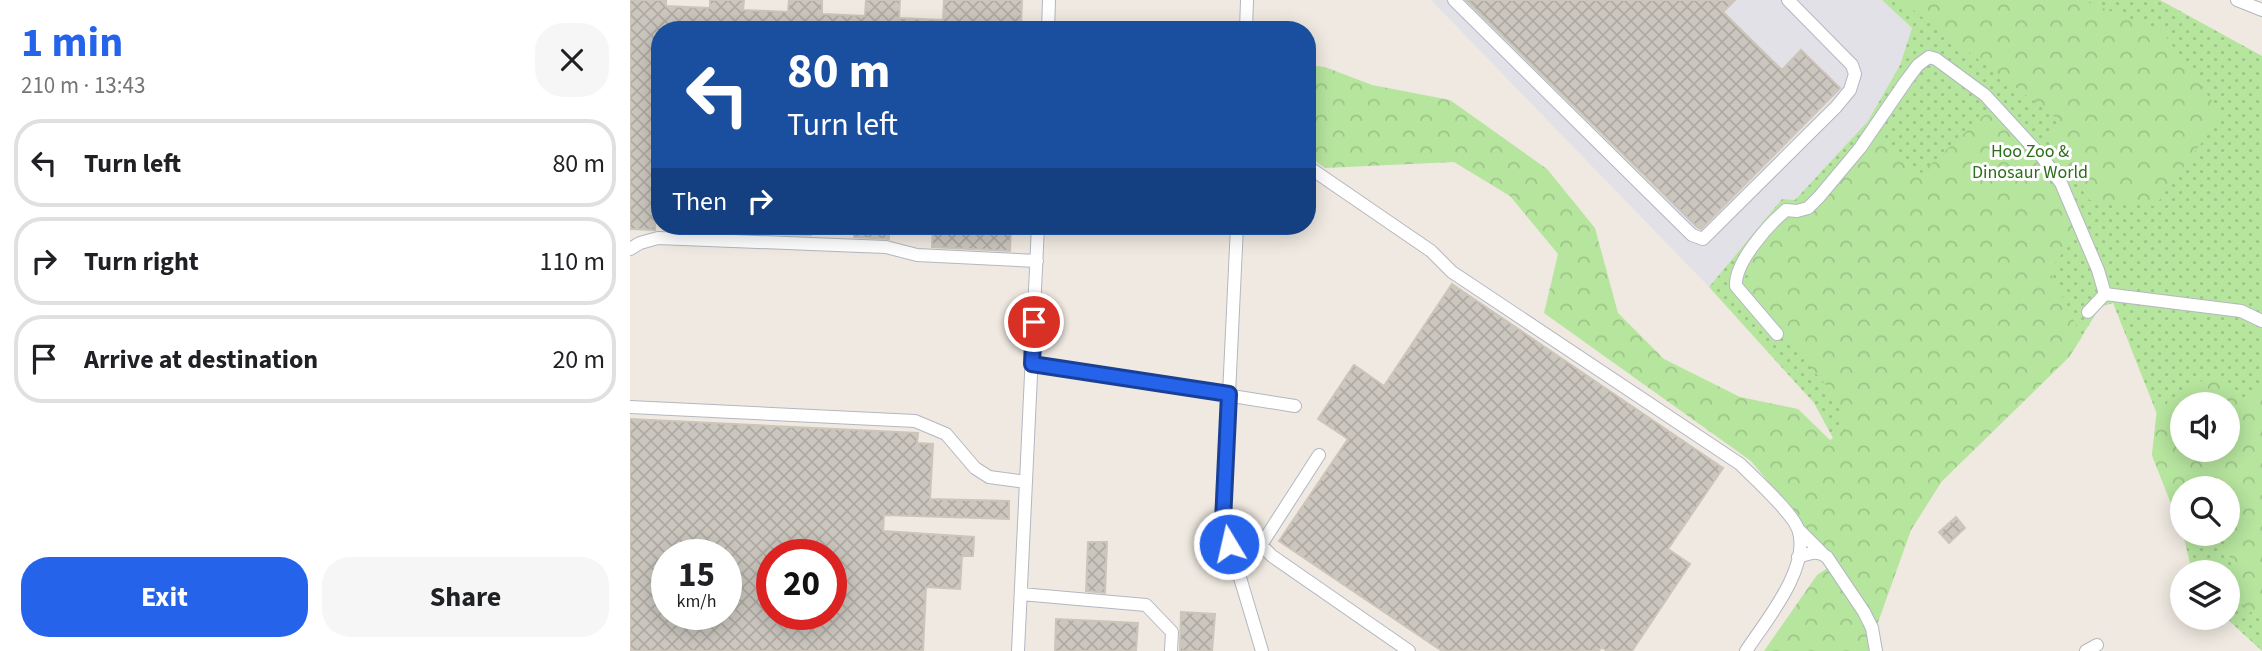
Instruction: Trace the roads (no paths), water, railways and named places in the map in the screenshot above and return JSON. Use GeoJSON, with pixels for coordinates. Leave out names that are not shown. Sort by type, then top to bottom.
{"type":"FeatureCollection","features":[{"type":"Feature","properties":{"kind":"lane"},"geometry":{"type":"LineString","coordinates":[[1048,21],[1049,0]]}},
{"type":"Feature","properties":{"kind":"lane"},"geometry":{"type":"LineString","coordinates":[[1246,21],[1247,0]]}},
{"type":"Feature","properties":{"kind":"lane"},"geometry":{"type":"LineString","coordinates":[[1454,0],[1692,235],[1703,239],[1836,107],[1853,82],[1855,74],[1852,65],[1788,0]]}},
{"type":"Feature","properties":{"kind":"lane"},"geometry":{"type":"LineString","coordinates":[[2237,0],[2262,10]]}},
{"type":"Feature","properties":{"kind":"lane"},"geometry":{"type":"LineString","coordinates":[[1777,334],[1737,286],[1736,278],[1742,263],[1786,210],[1808,208],[1818,197],[1860,148],[1918,65],[1929,57],[1936,59],[1985,94],[2042,157],[2060,183],[2098,270],[2105,294]]}},
{"type":"Feature","properties":{"kind":"lane"},"geometry":{"type":"LineString","coordinates":[[1316,172],[1431,251],[1452,271],[1740,464],[1822,553],[1864,611],[1872,628],[1876,651]]}},
{"type":"Feature","properties":{"kind":"lane"},"geometry":{"type":"LineString","coordinates":[[1018,651],[1038,235]]}},
{"type":"Feature","properties":{"kind":"lane"},"geometry":{"type":"LineString","coordinates":[[1237,235],[1223,521],[1262,651]]}},
{"type":"Feature","properties":{"kind":"lane"},"geometry":{"type":"LineString","coordinates":[[630,236],[886,247],[917,255],[1037,261]]}},
{"type":"Feature","properties":{"kind":"lane"},"geometry":{"type":"LineString","coordinates":[[630,249],[659,238]]}},
{"type":"Feature","properties":{"kind":"lane"},"geometry":{"type":"LineString","coordinates":[[2088,312],[2105,294]]}},
{"type":"Feature","properties":{"kind":"lane"},"geometry":{"type":"LineString","coordinates":[[2105,294],[2241,311],[2262,321]]}},
{"type":"Feature","properties":{"kind":"lane"},"geometry":{"type":"LineString","coordinates":[[1032,364],[1295,406]]}},
{"type":"Feature","properties":{"kind":"lane"},"geometry":{"type":"LineString","coordinates":[[630,407],[915,421],[946,434],[975,468],[989,477],[1026,482]]}},
{"type":"Feature","properties":{"kind":"lane"},"geometry":{"type":"LineString","coordinates":[[1261,545],[1319,455]]}},
{"type":"Feature","properties":{"kind":"lane"},"geometry":{"type":"LineString","coordinates":[[1223,521],[1409,651]]}},
{"type":"Feature","properties":{"kind":"lane"},"geometry":{"type":"LineString","coordinates":[[1746,651],[1790,586],[1800,547],[1798,529]]}},
{"type":"Feature","properties":{"kind":"lane"},"geometry":{"type":"LineString","coordinates":[[1798,557],[1813,552],[1822,553]]}},
{"type":"Feature","properties":{"kind":"lane"},"geometry":{"type":"LineString","coordinates":[[1021,594],[1146,606],[1172,632],[1171,651]]}},
{"type":"Feature","properties":{"kind":"park label","name":"Hoo Zoo & Dinosaur World"},"geometry":{"type":"Point","coordinates":[2030,161]}}]}
